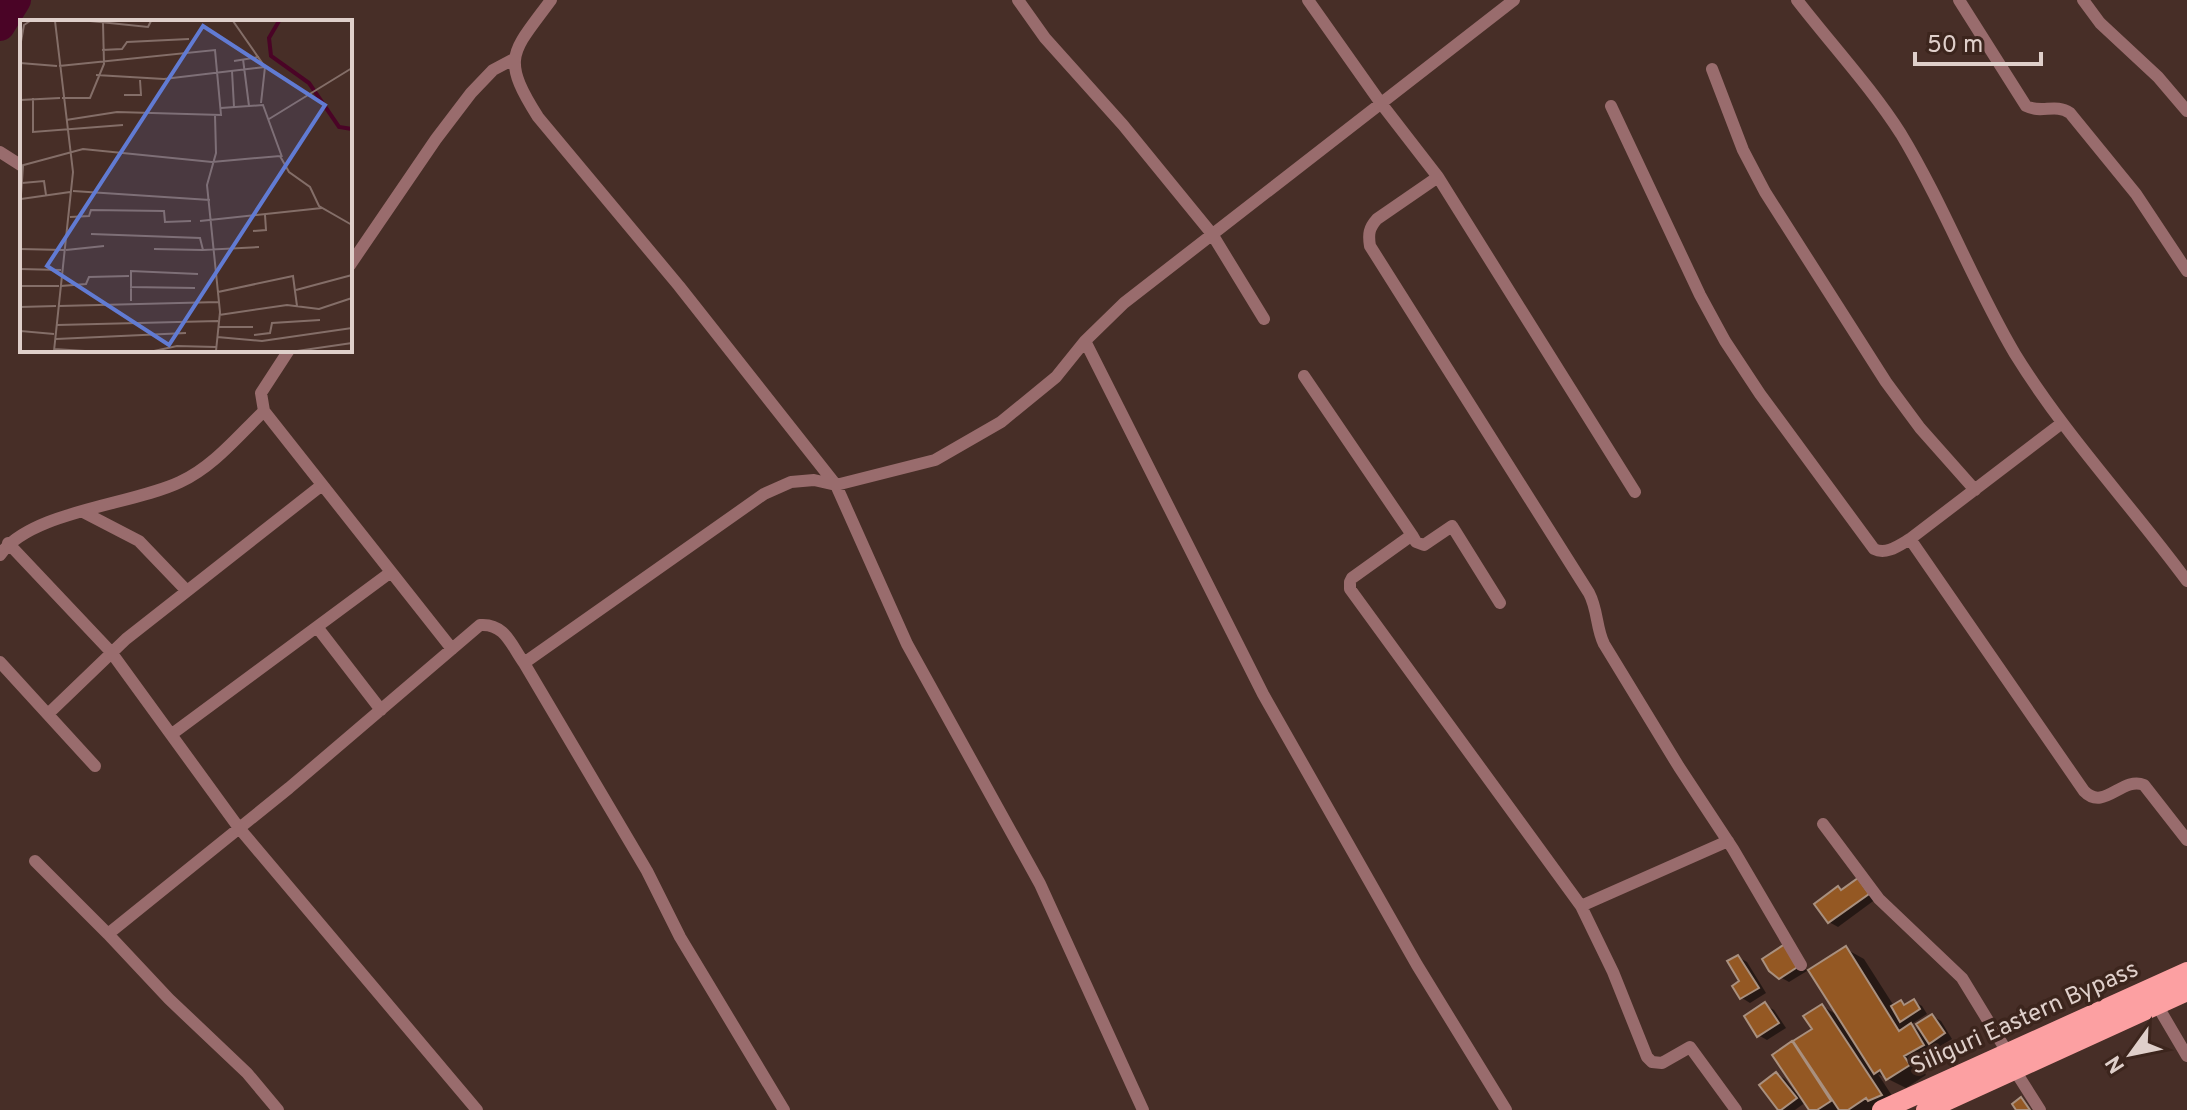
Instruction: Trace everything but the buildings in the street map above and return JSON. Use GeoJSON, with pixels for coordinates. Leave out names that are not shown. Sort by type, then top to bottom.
{"type":"FeatureCollection","features":[{"type":"Feature","properties":{"kind":"main road","name":"Siliguri Eastern Bypass"},"geometry":{"type":"LineString","coordinates":[[1926,1110],[2011,1062],[2187,972]]}},
{"type":"Feature","properties":{"kind":"main road","name":"Siliguri Eastern Bypass"},"geometry":{"type":"LineString","coordinates":[[1882,1110],[2187,991]]}},
{"type":"Feature","properties":{"kind":"street"},"geometry":{"type":"LineString","coordinates":[[551,0],[519,44],[514,59],[515,76],[538,117],[679,286],[836,485],[907,644],[1040,884],[1143,1110]]}},
{"type":"Feature","properties":{"kind":"street"},"geometry":{"type":"LineString","coordinates":[[1018,0],[1045,38],[1123,125],[1212,234],[1264,319]]}},
{"type":"Feature","properties":{"kind":"street"},"geometry":{"type":"LineString","coordinates":[[1308,0],[1438,177],[1635,492]]}},
{"type":"Feature","properties":{"kind":"street"},"geometry":{"type":"LineString","coordinates":[[524,663],[764,494],[791,482],[814,480],[836,485],[935,460],[1001,422],[1056,377],[1085,341],[1124,303],[1514,0]]}},
{"type":"Feature","properties":{"kind":"street"},"geometry":{"type":"LineString","coordinates":[[1797,0],[1902,136],[1947,216],[1989,308],[2062,423],[2187,581]]}},
{"type":"Feature","properties":{"kind":"street"},"geometry":{"type":"LineString","coordinates":[[1959,0],[2026,106],[2034,110],[2062,108],[2070,113],[2136,194],[2187,271]]}},
{"type":"Feature","properties":{"kind":"street"},"geometry":{"type":"LineString","coordinates":[[2083,0],[2100,23],[2158,77],[2187,111]]}},
{"type":"Feature","properties":{"kind":"street"},"geometry":{"type":"LineString","coordinates":[[352,262],[436,139],[480,82],[493,70],[514,59]]}},
{"type":"Feature","properties":{"kind":"street"},"geometry":{"type":"LineString","coordinates":[[1712,69],[1743,150],[1765,192],[1886,382],[1920,428],[1975,490]]}},
{"type":"Feature","properties":{"kind":"street"},"geometry":{"type":"LineString","coordinates":[[1611,106],[1700,295],[1725,341],[1760,394],[1874,549],[1889,551],[1910,539],[2062,423]]}},
{"type":"Feature","properties":{"kind":"street"},"geometry":{"type":"LineString","coordinates":[[0,152],[20,165]]}},
{"type":"Feature","properties":{"kind":"street"},"geometry":{"type":"LineString","coordinates":[[1438,177],[1377,219],[1368,236],[1370,246],[1595,604],[1604,644],[1728,841],[1801,965]]}},
{"type":"Feature","properties":{"kind":"street"},"geometry":{"type":"LineString","coordinates":[[1085,341],[1263,694],[1417,965],[1506,1110]]}},
{"type":"Feature","properties":{"kind":"street"},"geometry":{"type":"LineString","coordinates":[[288,352],[261,393],[264,411],[452,649]]}},
{"type":"Feature","properties":{"kind":"street"},"geometry":{"type":"LineString","coordinates":[[1304,376],[1416,542],[1424,545],[1452,526],[1500,603]]}},
{"type":"Feature","properties":{"kind":"street"},"geometry":{"type":"LineString","coordinates":[[0,555],[8,543],[42,525],[176,484],[197,473],[264,411]]}},
{"type":"Feature","properties":{"kind":"street"},"geometry":{"type":"LineString","coordinates":[[48,714],[111,652],[322,485]]}},
{"type":"Feature","properties":{"kind":"street"},"geometry":{"type":"LineString","coordinates":[[83,512],[139,541],[186,590]]}},
{"type":"Feature","properties":{"kind":"street"},"geometry":{"type":"LineString","coordinates":[[1412,535],[1352,578],[1350,589],[1581,906],[1613,972],[1647,1057],[1652,1062],[1662,1063],[1690,1047],[1736,1110]]}},
{"type":"Feature","properties":{"kind":"street"},"geometry":{"type":"LineString","coordinates":[[1910,539],[2084,791],[2096,799],[2133,783],[2144,785],[2187,840]]}},
{"type":"Feature","properties":{"kind":"street"},"geometry":{"type":"LineString","coordinates":[[8,543],[111,652],[239,828],[477,1110]]}},
{"type":"Feature","properties":{"kind":"street"},"geometry":{"type":"LineString","coordinates":[[172,734],[391,572]]}},
{"type":"Feature","properties":{"kind":"street"},"geometry":{"type":"LineString","coordinates":[[108,934],[480,625],[495,625],[502,630],[524,663],[647,871],[680,937],[784,1110]]}},
{"type":"Feature","properties":{"kind":"street"},"geometry":{"type":"LineString","coordinates":[[317,627],[381,710]]}},
{"type":"Feature","properties":{"kind":"street"},"geometry":{"type":"LineString","coordinates":[[0,662],[95,766]]}},
{"type":"Feature","properties":{"kind":"street"},"geometry":{"type":"LineString","coordinates":[[1823,824],[1879,899],[1962,978],[2040,1110]]}},
{"type":"Feature","properties":{"kind":"street"},"geometry":{"type":"LineString","coordinates":[[1581,906],[1728,841]]}},
{"type":"Feature","properties":{"kind":"street"},"geometry":{"type":"LineString","coordinates":[[35,861],[169,999],[247,1073],[278,1110]]}},
{"type":"Feature","properties":{"kind":"street"},"geometry":{"type":"LineString","coordinates":[[2157,1005],[2187,1056]]}},
{"type":"Feature","properties":{"kind":"waterway"},"geometry":{"type":"LineString","coordinates":[[0,26],[16,0]]}}]}
